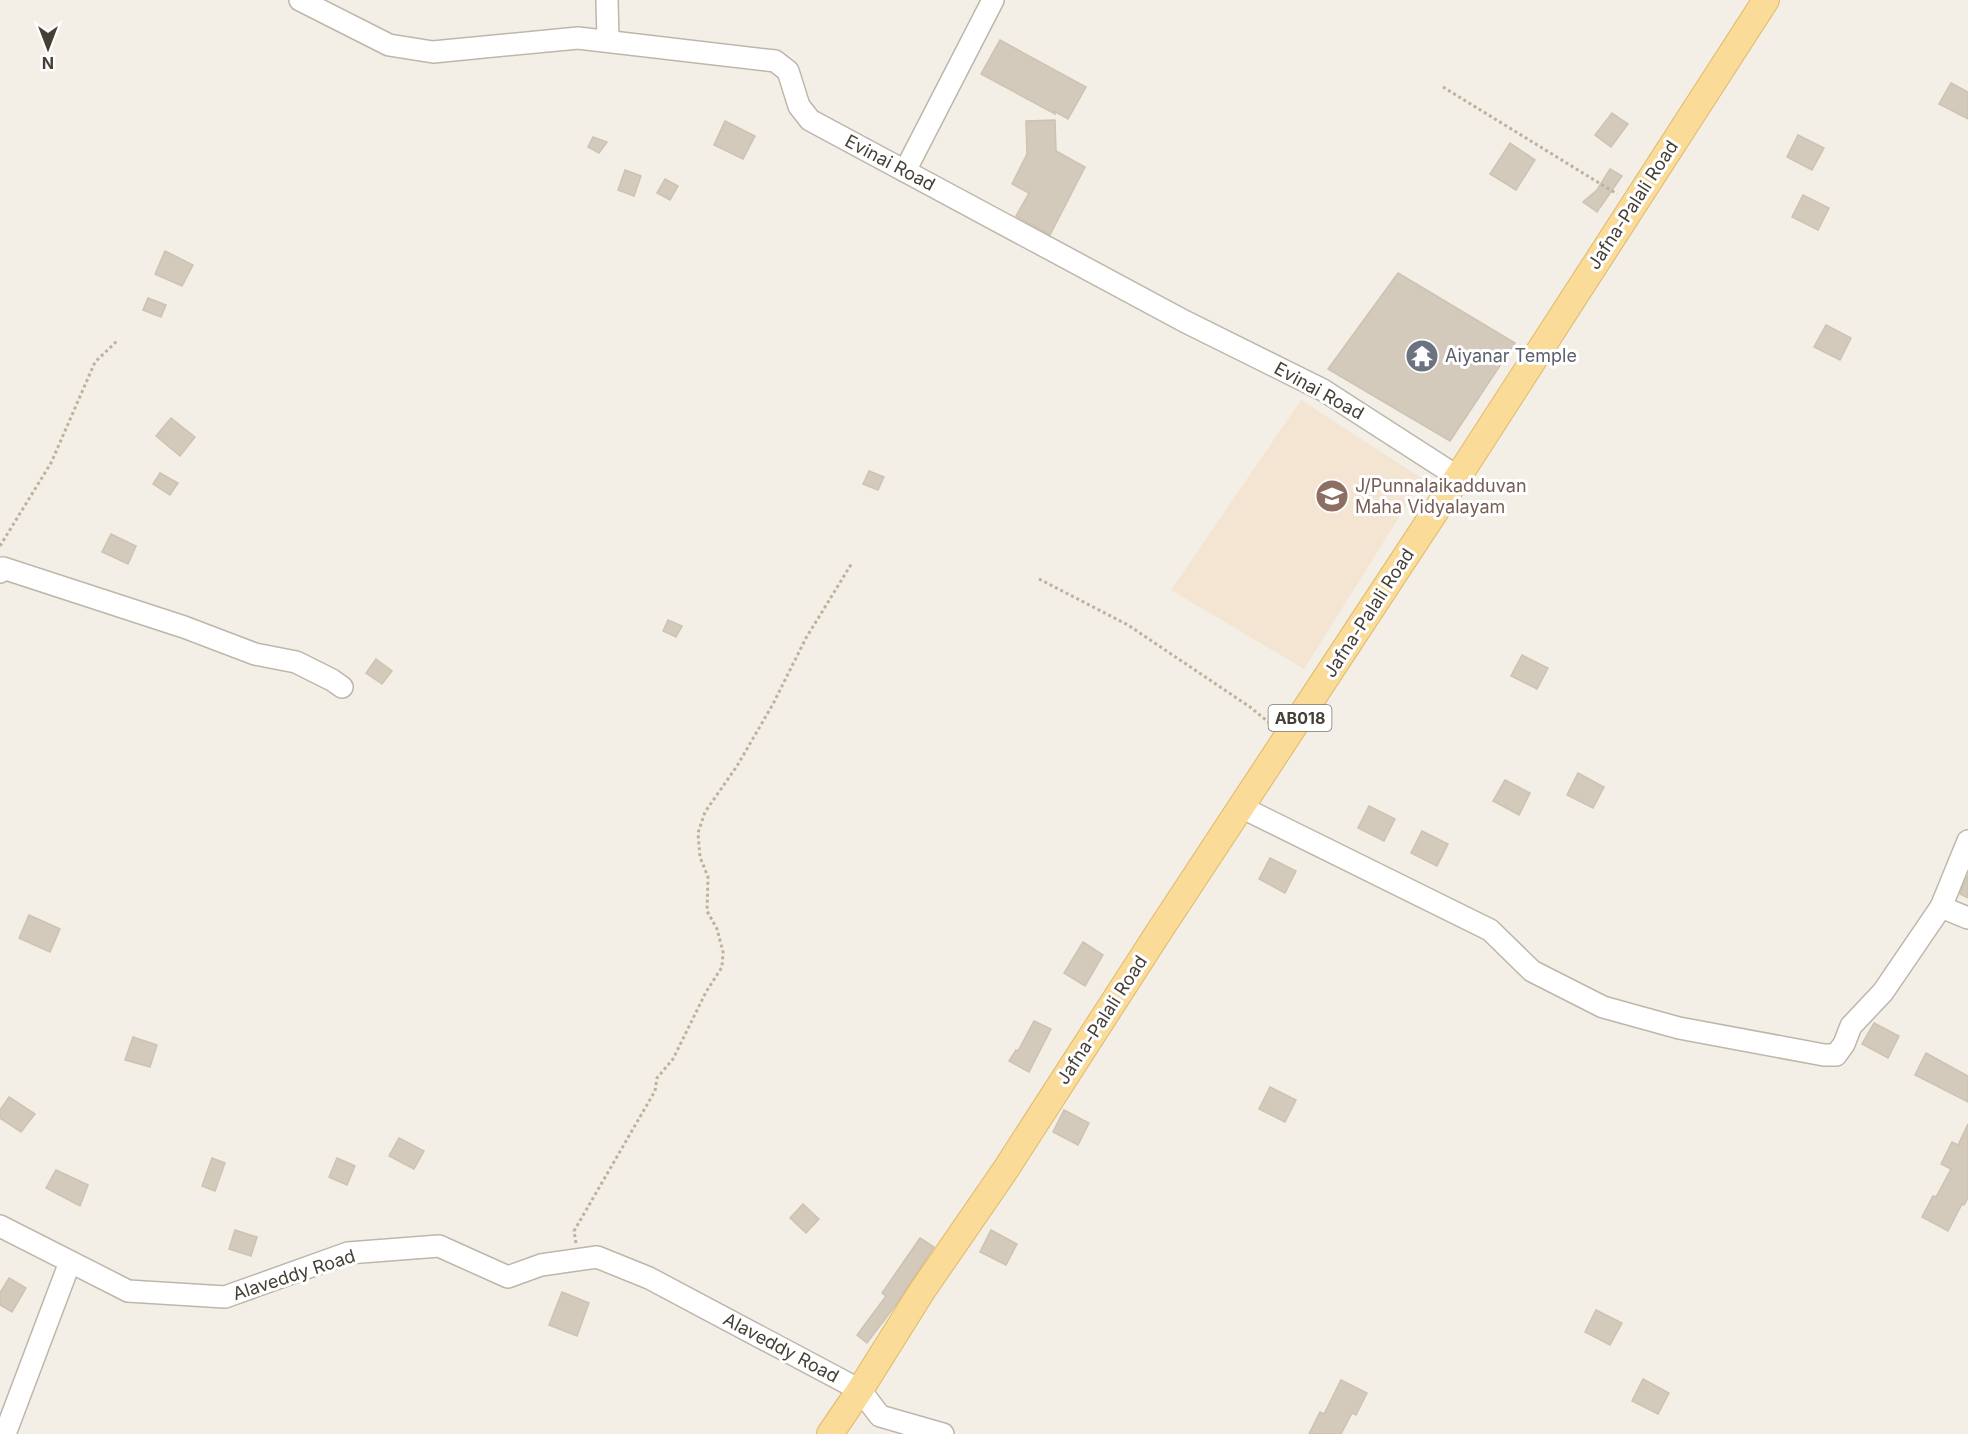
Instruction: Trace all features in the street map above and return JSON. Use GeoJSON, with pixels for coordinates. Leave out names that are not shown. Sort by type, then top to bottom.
{"type":"FeatureCollection","features":[{"type":"Feature","properties":{"kind":"main road","name":"Jafna-Palali Road"},"geometry":{"type":"LineString","coordinates":[[830,1434],[1458,477],[1766,0]]}},
{"type":"Feature","properties":{"kind":"street","name":"Evinai Road"},"geometry":{"type":"LineString","coordinates":[[300,0],[388,45],[433,52],[578,38],[775,61],[788,71],[799,106],[810,120],[1184,321],[1323,390],[1458,477]]}},
{"type":"Feature","properties":{"kind":"street"},"geometry":{"type":"LineString","coordinates":[[607,0],[608,40]]}},
{"type":"Feature","properties":{"kind":"street"},"geometry":{"type":"LineString","coordinates":[[905,171],[993,0]]}},
{"type":"Feature","properties":{"kind":"street"},"geometry":{"type":"LineString","coordinates":[[0,572],[3,568],[184,627],[255,654],[296,662],[342,687]]}},
{"type":"Feature","properties":{"kind":"street"},"geometry":{"type":"LineString","coordinates":[[1241,807],[1490,930],[1532,971],[1603,1007],[1679,1028],[1824,1055],[1836,1054],[1844,1044],[1851,1026],[1883,992],[1941,907],[1968,841]]}},
{"type":"Feature","properties":{"kind":"street"},"geometry":{"type":"LineString","coordinates":[[1941,907],[1968,918]]}},
{"type":"Feature","properties":{"kind":"street","name":"Alaveddy Road"},"geometry":{"type":"LineString","coordinates":[[0,1226],[128,1291],[225,1297],[348,1253],[439,1246],[508,1277],[542,1265],[597,1257],[650,1278],[860,1390],[880,1416],[943,1434]]}},
{"type":"Feature","properties":{"kind":"street"},"geometry":{"type":"LineString","coordinates":[[5,1434],[70,1262]]}},
{"type":"Feature","properties":{"kind":"path"},"geometry":{"type":"LineString","coordinates":[[1443,87],[1634,204]]}},
{"type":"Feature","properties":{"kind":"path"},"geometry":{"type":"LineString","coordinates":[[0,546],[51,463],[95,362],[118,340]]}},
{"type":"Feature","properties":{"kind":"path"},"geometry":{"type":"LineString","coordinates":[[578,1260],[574,1231],[655,1091],[657,1078],[673,1059],[706,992],[723,967],[723,952],[717,929],[707,911],[708,877],[700,857],[698,833],[705,812],[737,766],[773,704],[806,638],[852,563]]}},
{"type":"Feature","properties":{"kind":"path"},"geometry":{"type":"LineString","coordinates":[[1039,579],[1128,625],[1250,707],[1287,738]]}},
{"type":"Feature","properties":{"kind":"shaded area"},"geometry":{"type":"Polygon","coordinates":[[[1301,400],[1423,479],[1304,669],[1171,590],[1301,400]]]}},
{"type":"Feature","properties":{"kind":"building"},"geometry":{"type":"Polygon","coordinates":[[[1000,40],[1086,87],[1068,119],[981,74],[1000,40]]]}},
{"type":"Feature","properties":{"kind":"building"},"geometry":{"type":"Polygon","coordinates":[[[1951,83],[1968,92],[1968,119],[1939,104],[1951,83]]]}},
{"type":"Feature","properties":{"kind":"building"},"geometry":{"type":"Polygon","coordinates":[[[1612,113],[1628,124],[1611,147],[1595,135],[1612,113]]]}},
{"type":"Feature","properties":{"kind":"building"},"geometry":{"type":"Polygon","coordinates":[[[1055,120],[1056,151],[1085,167],[1050,235],[1016,216],[1029,193],[1012,184],[1027,154],[1026,121],[1055,120]]]}},
{"type":"Feature","properties":{"kind":"building"},"geometry":{"type":"Polygon","coordinates":[[[725,121],[755,136],[743,159],[714,145],[725,121]]]}},
{"type":"Feature","properties":{"kind":"building"},"geometry":{"type":"Polygon","coordinates":[[[1798,135],[1824,148],[1812,170],[1787,157],[1798,135]]]}},
{"type":"Feature","properties":{"kind":"building"},"geometry":{"type":"Polygon","coordinates":[[[593,137],[607,142],[599,153],[588,147],[593,137]]]}},
{"type":"Feature","properties":{"kind":"building"},"geometry":{"type":"Polygon","coordinates":[[[1510,143],[1535,160],[1516,190],[1490,174],[1510,143]]]}},
{"type":"Feature","properties":{"kind":"building"},"geometry":{"type":"Polygon","coordinates":[[[1610,169],[1622,176],[1597,212],[1583,202],[1597,190],[1610,169]]]}},
{"type":"Feature","properties":{"kind":"building"},"geometry":{"type":"Polygon","coordinates":[[[625,170],[641,176],[634,196],[618,190],[625,170]]]}},
{"type":"Feature","properties":{"kind":"building"},"geometry":{"type":"Polygon","coordinates":[[[665,179],[678,186],[670,200],[657,193],[665,179]]]}},
{"type":"Feature","properties":{"kind":"building"},"geometry":{"type":"Polygon","coordinates":[[[1803,195],[1829,208],[1818,230],[1792,217],[1803,195]]]}},
{"type":"Feature","properties":{"kind":"building"},"geometry":{"type":"Polygon","coordinates":[[[165,251],[193,265],[182,286],[155,274],[165,251]]]}},
{"type":"Feature","properties":{"kind":"building","name":"Aiyanar Temple"},"geometry":{"type":"Polygon","coordinates":[[[1398,273],[1515,343],[1450,441],[1328,369],[1398,273]]]}},
{"type":"Feature","properties":{"kind":"building"},"geometry":{"type":"Polygon","coordinates":[[[148,298],[166,305],[161,317],[143,310],[148,298]]]}},
{"type":"Feature","properties":{"kind":"building"},"geometry":{"type":"Polygon","coordinates":[[[1826,325],[1851,338],[1840,360],[1814,347],[1826,325]]]}},
{"type":"Feature","properties":{"kind":"building"},"geometry":{"type":"Polygon","coordinates":[[[171,418],[195,437],[180,456],[156,436],[171,418]]]}},
{"type":"Feature","properties":{"kind":"building"},"geometry":{"type":"Polygon","coordinates":[[[869,471],[884,477],[878,490],[863,484],[869,471]]]}},
{"type":"Feature","properties":{"kind":"building"},"geometry":{"type":"Polygon","coordinates":[[[160,473],[178,483],[170,495],[153,484],[160,473]]]}},
{"type":"Feature","properties":{"kind":"building"},"geometry":{"type":"Polygon","coordinates":[[[111,534],[136,546],[128,564],[102,552],[111,534]]]}},
{"type":"Feature","properties":{"kind":"building"},"geometry":{"type":"Polygon","coordinates":[[[668,620],[682,626],[676,637],[663,631],[668,620]]]}},
{"type":"Feature","properties":{"kind":"building"},"geometry":{"type":"Polygon","coordinates":[[[1522,655],[1548,668],[1537,689],[1511,676],[1522,655]]]}},
{"type":"Feature","properties":{"kind":"building"},"geometry":{"type":"Polygon","coordinates":[[[376,659],[392,671],[382,684],[366,673],[376,659]]]}},
{"type":"Feature","properties":{"kind":"building"},"geometry":{"type":"Polygon","coordinates":[[[1578,773],[1604,787],[1593,808],[1567,795],[1578,773]]]}},
{"type":"Feature","properties":{"kind":"building"},"geometry":{"type":"Polygon","coordinates":[[[1505,780],[1530,793],[1519,815],[1493,801],[1505,780]]]}},
{"type":"Feature","properties":{"kind":"building"},"geometry":{"type":"Polygon","coordinates":[[[1369,806],[1395,819],[1384,841],[1358,828],[1369,806]]]}},
{"type":"Feature","properties":{"kind":"building"},"geometry":{"type":"Polygon","coordinates":[[[1422,831],[1448,844],[1437,866],[1411,853],[1422,831]]]}},
{"type":"Feature","properties":{"kind":"building"},"geometry":{"type":"Polygon","coordinates":[[[1270,858],[1296,871],[1285,893],[1259,879],[1270,858]]]}},
{"type":"Feature","properties":{"kind":"building"},"geometry":{"type":"Polygon","coordinates":[[[1968,875],[1968,898],[1960,894],[1968,875]]]}},
{"type":"Feature","properties":{"kind":"building"},"geometry":{"type":"Polygon","coordinates":[[[29,915],[60,929],[50,952],[19,938],[29,915]]]}},
{"type":"Feature","properties":{"kind":"building"},"geometry":{"type":"Polygon","coordinates":[[[1083,942],[1103,955],[1085,986],[1064,973],[1083,942]]]}},
{"type":"Feature","properties":{"kind":"building"},"geometry":{"type":"Polygon","coordinates":[[[1034,1021],[1051,1029],[1029,1072],[1009,1061],[1016,1050],[1018,1051],[1034,1021]]]}},
{"type":"Feature","properties":{"kind":"building"},"geometry":{"type":"Polygon","coordinates":[[[1874,1023],[1899,1036],[1888,1058],[1862,1044],[1874,1023]]]}},
{"type":"Feature","properties":{"kind":"building"},"geometry":{"type":"Polygon","coordinates":[[[133,1037],[157,1045],[150,1067],[125,1060],[133,1037]]]}},
{"type":"Feature","properties":{"kind":"building"},"geometry":{"type":"Polygon","coordinates":[[[1926,1053],[1968,1076],[1968,1102],[1915,1075],[1926,1053]]]}},
{"type":"Feature","properties":{"kind":"building"},"geometry":{"type":"Polygon","coordinates":[[[1270,1087],[1296,1100],[1285,1122],[1259,1109],[1270,1087]]]}},
{"type":"Feature","properties":{"kind":"building"},"geometry":{"type":"Polygon","coordinates":[[[9,1097],[35,1114],[21,1132],[0,1118],[0,1110],[9,1097]]]}},
{"type":"Feature","properties":{"kind":"building"},"geometry":{"type":"Polygon","coordinates":[[[1064,1110],[1089,1123],[1078,1145],[1053,1132],[1064,1110]]]}},
{"type":"Feature","properties":{"kind":"building"},"geometry":{"type":"Polygon","coordinates":[[[1968,1124],[1968,1198],[1964,1205],[1962,1204],[1948,1231],[1922,1217],[1951,1169],[1941,1164],[1952,1142],[1958,1145],[1968,1124]]]}},
{"type":"Feature","properties":{"kind":"building"},"geometry":{"type":"Polygon","coordinates":[[[399,1138],[424,1151],[414,1169],[389,1156],[399,1138]]]}},
{"type":"Feature","properties":{"kind":"building"},"geometry":{"type":"Polygon","coordinates":[[[212,1158],[225,1163],[215,1191],[202,1186],[212,1158]]]}},
{"type":"Feature","properties":{"kind":"building"},"geometry":{"type":"Polygon","coordinates":[[[337,1158],[355,1166],[347,1185],[329,1177],[337,1158]]]}},
{"type":"Feature","properties":{"kind":"building"},"geometry":{"type":"Polygon","coordinates":[[[56,1170],[88,1185],[80,1206],[46,1188],[56,1170]]]}},
{"type":"Feature","properties":{"kind":"building"},"geometry":{"type":"Polygon","coordinates":[[[803,1204],[819,1219],[806,1233],[790,1218],[803,1204]]]}},
{"type":"Feature","properties":{"kind":"building"},"geometry":{"type":"Polygon","coordinates":[[[235,1230],[257,1237],[251,1256],[229,1249],[235,1230]]]}},
{"type":"Feature","properties":{"kind":"building"},"geometry":{"type":"Polygon","coordinates":[[[991,1230],[1017,1244],[1006,1265],[980,1252],[991,1230]]]}},
{"type":"Feature","properties":{"kind":"building"},"geometry":{"type":"Polygon","coordinates":[[[920,1238],[934,1247],[867,1343],[857,1335],[886,1296],[882,1293],[920,1238]]]}},
{"type":"Feature","properties":{"kind":"building"},"geometry":{"type":"Polygon","coordinates":[[[9,1278],[26,1288],[12,1312],[0,1305],[0,1293],[9,1278]]]}},
{"type":"Feature","properties":{"kind":"building"},"geometry":{"type":"Polygon","coordinates":[[[562,1292],[589,1303],[577,1336],[549,1325],[562,1292]]]}},
{"type":"Feature","properties":{"kind":"building"},"geometry":{"type":"Polygon","coordinates":[[[1596,1310],[1622,1323],[1610,1345],[1585,1332],[1596,1310]]]}},
{"type":"Feature","properties":{"kind":"building"},"geometry":{"type":"Polygon","coordinates":[[[1643,1379],[1669,1393],[1658,1414],[1632,1401],[1643,1379]]]}},
{"type":"Feature","properties":{"kind":"building"},"geometry":{"type":"Polygon","coordinates":[[[1341,1380],[1367,1393],[1356,1415],[1352,1413],[1341,1434],[1309,1434],[1320,1412],[1324,1414],[1341,1380]]]}},
{"type":"Feature","properties":{"kind":"place","name":"Aiyanar Temple"},"geometry":{"type":"Point","coordinates":[1422,356]}},
{"type":"Feature","properties":{"kind":"place","name":"J/Punnalaikadduvan Maha Vidyalayam"},"geometry":{"type":"Point","coordinates":[1332,496]}}]}
